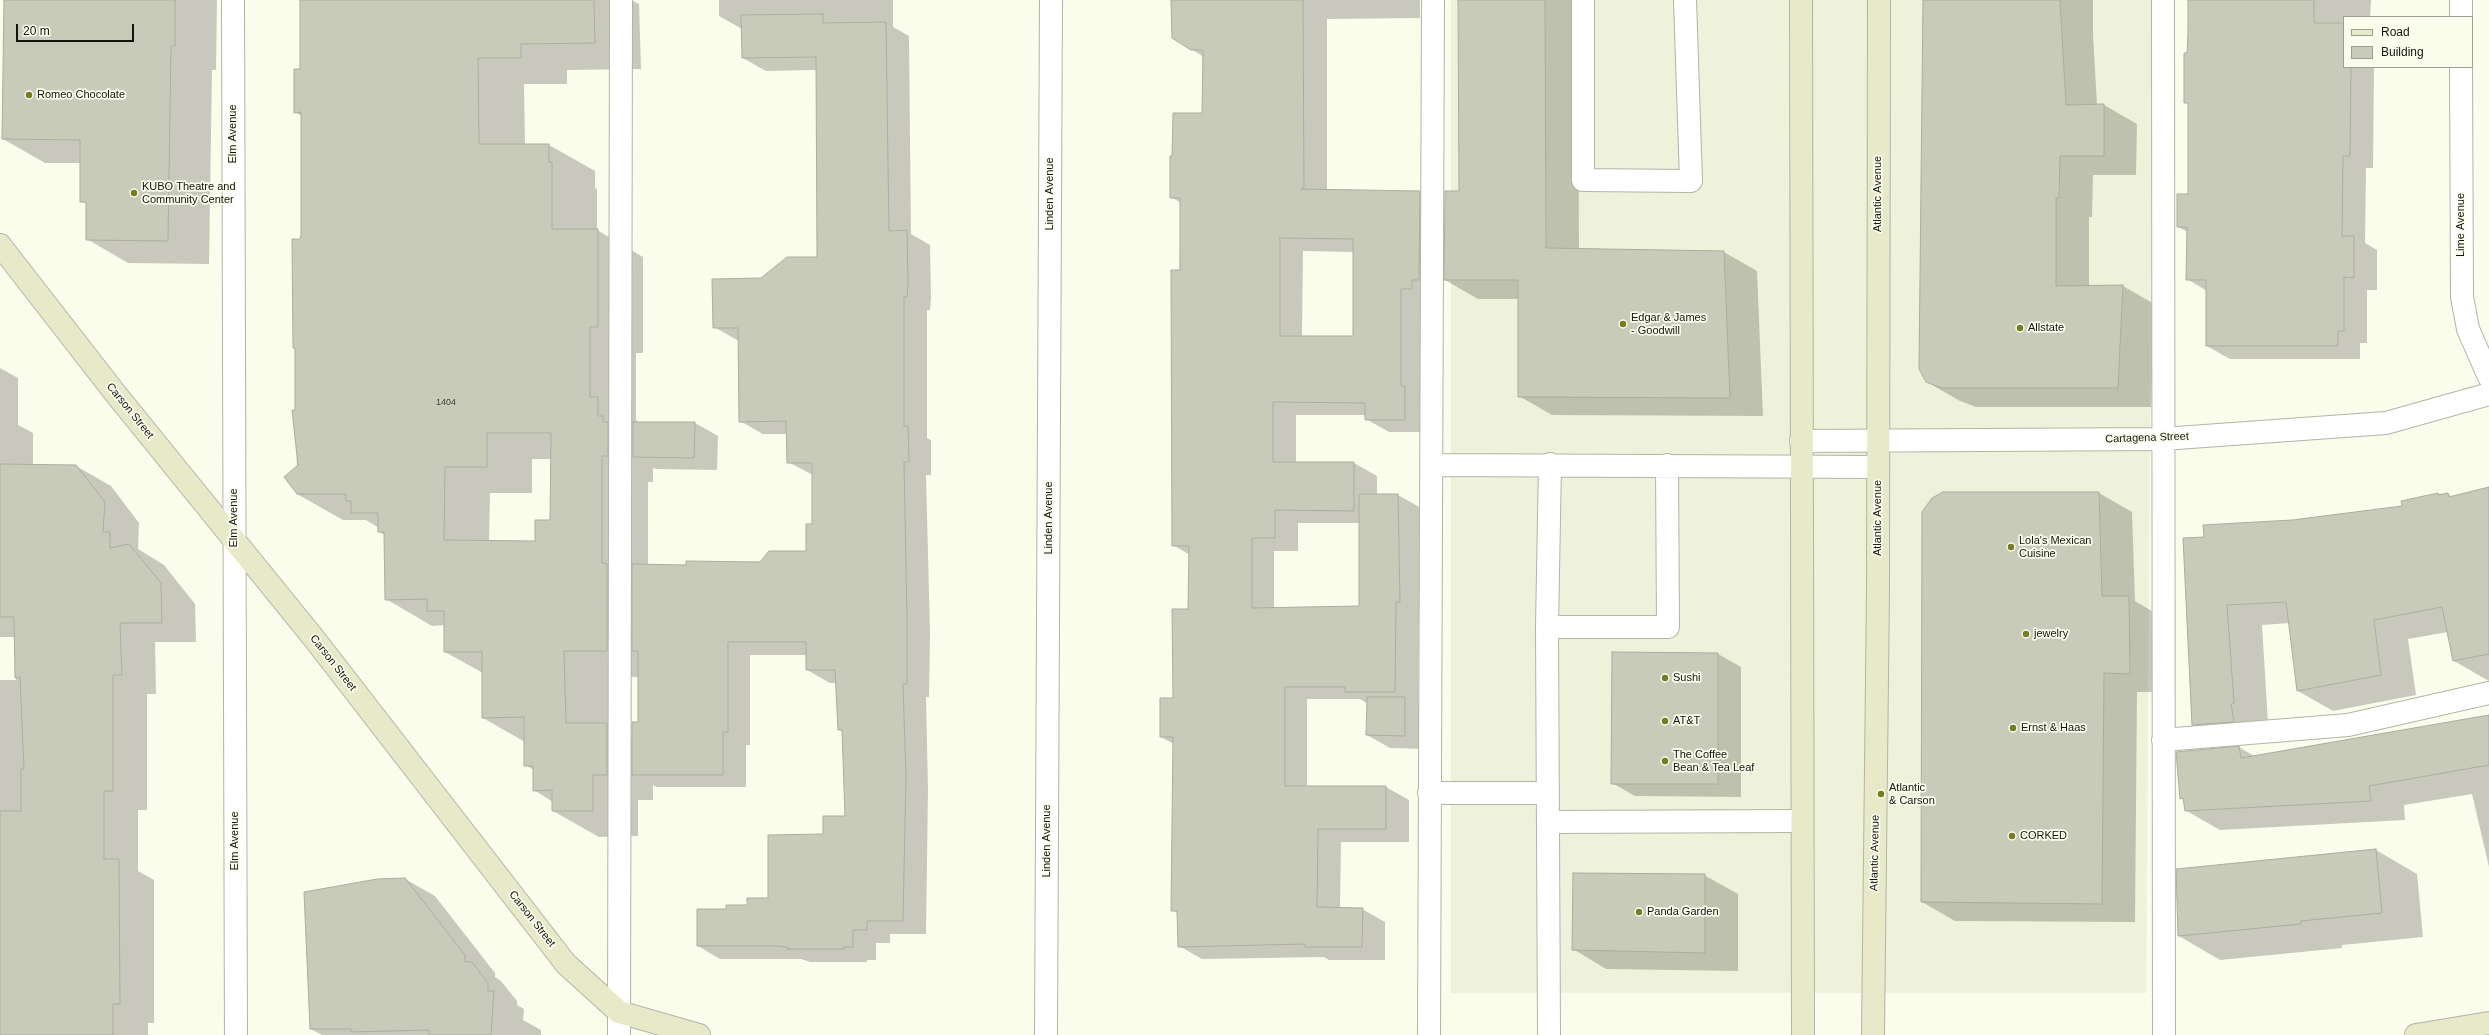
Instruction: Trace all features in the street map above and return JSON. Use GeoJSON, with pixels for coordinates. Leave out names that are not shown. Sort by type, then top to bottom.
{"type":"FeatureCollection","features":[{"type":"Feature","properties":{"kind":"main road"},"geometry":{"type":"LineString","coordinates":[[1800,0],[1803,1035]]}},
{"type":"Feature","properties":{"kind":"main road","name":"Atlantic Avenue"},"geometry":{"type":"LineString","coordinates":[[1873,1035],[1879,0]]}},
{"type":"Feature","properties":{"kind":"main road","name":"Carson Street"},"geometry":{"type":"LineString","coordinates":[[0,245],[114,393],[234,538],[566,964],[619,1012],[698,1035]]}},
{"type":"Feature","properties":{"kind":"main road"},"geometry":{"type":"LineString","coordinates":[[2416,1035],[2489,1024]]}},
{"type":"Feature","properties":{"kind":"street","name":"Elm Avenue"},"geometry":{"type":"LineString","coordinates":[[233,0],[236,1035]]}},
{"type":"Feature","properties":{"kind":"street"},"geometry":{"type":"LineString","coordinates":[[619,1035],[621,0]]}},
{"type":"Feature","properties":{"kind":"street","name":"Linden Avenue"},"geometry":{"type":"LineString","coordinates":[[1046,1035],[1051,0]]}},
{"type":"Feature","properties":{"kind":"street"},"geometry":{"type":"LineString","coordinates":[[1429,1035],[1433,0]]}},
{"type":"Feature","properties":{"kind":"street"},"geometry":{"type":"LineString","coordinates":[[1583,0],[1583,180],[1690,181],[1685,0]]}},
{"type":"Feature","properties":{"kind":"street"},"geometry":{"type":"LineString","coordinates":[[2163,0],[2164,1035]]}},
{"type":"Feature","properties":{"kind":"street"},"geometry":{"type":"LineString","coordinates":[[2461,0],[2461,16]]}},
{"type":"Feature","properties":{"kind":"street","name":"Lime Avenue"},"geometry":{"type":"LineString","coordinates":[[2461,68],[2462,296],[2468,329],[2489,377]]}},
{"type":"Feature","properties":{"kind":"street","name":"Cartagena Street"},"geometry":{"type":"LineString","coordinates":[[1802,441],[2163,439],[2386,423],[2489,394]]}},
{"type":"Feature","properties":{"kind":"street"},"geometry":{"type":"LineString","coordinates":[[1432,466],[1550,464],[1877,467]]}},
{"type":"Feature","properties":{"kind":"street"},"geometry":{"type":"LineString","coordinates":[[1549,1035],[1547,626],[1550,464]]}},
{"type":"Feature","properties":{"kind":"street"},"geometry":{"type":"LineString","coordinates":[[1547,626],[1668,626],[1667,466]]}},
{"type":"Feature","properties":{"kind":"street"},"geometry":{"type":"LineString","coordinates":[[2163,740],[2348,725],[2489,693]]}},
{"type":"Feature","properties":{"kind":"street"},"geometry":{"type":"LineString","coordinates":[[1429,793],[1547,793]]}},
{"type":"Feature","properties":{"kind":"street"},"geometry":{"type":"LineString","coordinates":[[1548,822],[1802,821]]}},
{"type":"Feature","properties":{"kind":"shaded area"},"geometry":{"type":"Polygon","coordinates":[[[1451,0],[2153,0],[2146,993],[1451,993],[1451,0]]]}},
{"type":"Feature","properties":{"kind":"building"},"geometry":{"type":"Polygon","coordinates":[[[4,0],[175,0],[175,46],[171,46],[168,241],[86,240],[86,202],[80,202],[80,140],[2,139],[4,0]]]}},
{"type":"Feature","properties":{"kind":"building"},"geometry":{"type":"Polygon","coordinates":[[[300,0],[594,0],[595,43],[521,44],[521,58],[478,58],[479,144],[549,144],[549,162],[552,162],[552,229],[598,229],[598,327],[590,327],[590,397],[598,397],[598,416],[603,416],[603,422],[608,422],[608,456],[602,456],[602,563],[607,564],[607,651],[564,651],[566,723],[607,723],[607,775],[593,775],[593,811],[552,811],[552,790],[533,791],[533,766],[524,766],[524,717],[482,718],[482,652],[444,652],[444,611],[427,611],[427,599],[385,600],[384,532],[378,532],[378,513],[351,513],[351,501],[346,501],[346,494],[297,494],[284,477],[298,465],[292,410],[295,410],[295,348],[293,348],[292,239],[300,239],[301,235],[301,112],[294,113],[294,69],[300,69],[300,0]],[[487,433],[487,467],[445,467],[444,540],[535,541],[535,520],[550,520],[551,433],[487,433]]]}},
{"type":"Feature","properties":{"kind":"building"},"geometry":{"type":"Polygon","coordinates":[[[1171,0],[1303,0],[1304,187],[1301,189],[1420,191],[1419,280],[1412,280],[1412,289],[1401,289],[1401,386],[1405,386],[1405,420],[1365,420],[1365,403],[1273,402],[1273,462],[1354,462],[1354,511],[1275,510],[1275,538],[1252,538],[1252,608],[1359,606],[1359,494],[1398,494],[1400,602],[1396,602],[1395,692],[1345,692],[1345,687],[1285,687],[1285,786],[1386,786],[1386,829],[1318,829],[1317,907],[1363,908],[1362,947],[1305,947],[1305,944],[1178,947],[1177,911],[1171,911],[1173,737],[1160,737],[1160,698],[1173,698],[1172,609],[1188,609],[1189,546],[1172,546],[1171,270],[1180,270],[1180,198],[1170,198],[1170,156],[1172,156],[1173,113],[1202,113],[1203,50],[1191,50],[1172,38],[1171,0]],[[1280,238],[1280,336],[1353,336],[1353,239],[1280,238]]]}},
{"type":"Feature","properties":{"kind":"building"},"geometry":{"type":"Polygon","coordinates":[[[1458,0],[1545,0],[1546,248],[1724,251],[1730,398],[1518,397],[1518,280],[1444,280],[1445,191],[1459,191],[1458,0]]]}},
{"type":"Feature","properties":{"kind":"building"},"geometry":{"type":"Polygon","coordinates":[[[1923,0],[2060,0],[2066,105],[2104,104],[2104,156],[2060,156],[2059,198],[2056,198],[2056,286],[2123,285],[2118,388],[1942,388],[1926,382],[1919,369],[1923,0]]]}},
{"type":"Feature","properties":{"kind":"building"},"geometry":{"type":"Polygon","coordinates":[[[2188,0],[2314,0],[2314,23],[2343,23],[2343,68],[2351,68],[2350,156],[2343,156],[2342,236],[2354,236],[2354,278],[2344,277],[2344,331],[2338,331],[2338,346],[2206,346],[2206,280],[2186,280],[2187,227],[2177,227],[2177,194],[2188,194],[2188,103],[2184,103],[2184,53],[2187,53],[2188,0]]]}},
{"type":"Feature","properties":{"kind":"building"},"geometry":{"type":"Polygon","coordinates":[[[823,14],[823,23],[886,22],[889,231],[907,230],[908,284],[907,297],[904,297],[904,426],[908,426],[909,462],[904,462],[907,684],[903,684],[906,775],[903,921],[867,921],[867,930],[853,930],[853,947],[844,947],[844,949],[787,949],[787,947],[777,946],[697,946],[697,909],[726,909],[726,905],[747,905],[747,898],[768,898],[768,835],[823,834],[823,816],[845,816],[842,730],[838,730],[835,670],[806,670],[806,642],[728,642],[728,732],[723,732],[723,775],[632,775],[632,722],[638,722],[638,651],[632,651],[632,564],[686,565],[686,561],[760,562],[769,551],[806,551],[806,524],[812,524],[812,463],[787,463],[786,421],[739,422],[738,328],[713,328],[712,279],[761,278],[787,257],[817,257],[816,57],[742,58],[741,15],[823,14]]]}},
{"type":"Feature","properties":{"kind":"building"},"geometry":{"type":"Polygon","coordinates":[[[633,422],[695,422],[694,458],[633,457],[633,422]]]}},
{"type":"Feature","properties":{"kind":"building"},"geometry":{"type":"Polygon","coordinates":[[[0,464],[76,465],[105,502],[103,532],[110,532],[110,548],[129,544],[161,583],[162,623],[120,623],[122,675],[113,675],[113,791],[104,791],[104,859],[119,859],[120,1004],[113,1004],[113,1035],[0,1035],[0,811],[21,811],[21,769],[24,769],[20,677],[15,678],[14,617],[0,617],[0,464]]]}},
{"type":"Feature","properties":{"kind":"building"},"geometry":{"type":"Polygon","coordinates":[[[2489,487],[2489,654],[2453,661],[2442,607],[2374,620],[2381,675],[2297,691],[2286,602],[2227,605],[2234,703],[2231,704],[2234,722],[2192,725],[2183,538],[2204,537],[2203,525],[2292,520],[2402,506],[2401,501],[2438,493],[2438,495],[2448,493],[2449,497],[2489,487]]]}},
{"type":"Feature","properties":{"kind":"building"},"geometry":{"type":"Polygon","coordinates":[[[1943,492],[2099,492],[2102,596],[2129,596],[2130,674],[2104,673],[2102,904],[1921,902],[1922,512],[1932,498],[1943,492]]]}},
{"type":"Feature","properties":{"kind":"building"},"geometry":{"type":"Polygon","coordinates":[[[1612,652],[1718,653],[1718,784],[1611,784],[1612,652]]]}},
{"type":"Feature","properties":{"kind":"building"},"geometry":{"type":"Polygon","coordinates":[[[1367,697],[1405,697],[1405,736],[1366,735],[1367,697]]]}},
{"type":"Feature","properties":{"kind":"building"},"geometry":{"type":"Polygon","coordinates":[[[2489,715],[2489,765],[2369,786],[2371,801],[2185,811],[2183,798],[2180,799],[2176,752],[2239,746],[2241,758],[2489,715]]]}},
{"type":"Feature","properties":{"kind":"building"},"geometry":{"type":"Polygon","coordinates":[[[2376,849],[2382,913],[2301,921],[2301,924],[2178,936],[2176,869],[2376,849]]]}},
{"type":"Feature","properties":{"kind":"building","name":"Panda Garden"},"geometry":{"type":"Polygon","coordinates":[[[1573,873],[1705,874],[1705,953],[1572,950],[1573,873]]]}},
{"type":"Feature","properties":{"kind":"building"},"geometry":{"type":"Polygon","coordinates":[[[405,878],[465,955],[465,962],[472,962],[488,983],[488,991],[494,991],[491,1035],[429,1035],[429,1030],[351,1032],[351,1029],[310,1029],[304,892],[377,879],[405,878]]]}},
{"type":"Feature","properties":{"kind":"place","name":"Romeo Chocolate"},"geometry":{"type":"Point","coordinates":[29,95]}},
{"type":"Feature","properties":{"kind":"place","name":"KUBO Theatre and Community Center"},"geometry":{"type":"Point","coordinates":[134,193]}},
{"type":"Feature","properties":{"kind":"place","name":"Edgar & James - Goodwill"},"geometry":{"type":"Point","coordinates":[1623,324]}},
{"type":"Feature","properties":{"kind":"place","name":"Allstate"},"geometry":{"type":"Point","coordinates":[2020,328]}},
{"type":"Feature","properties":{"kind":"place","name":"Lola's Mexican Cuisine"},"geometry":{"type":"Point","coordinates":[2011,547]}},
{"type":"Feature","properties":{"kind":"place","name":"jewelry"},"geometry":{"type":"Point","coordinates":[2026,634]}},
{"type":"Feature","properties":{"kind":"place","name":"Sushi"},"geometry":{"type":"Point","coordinates":[1665,678]}},
{"type":"Feature","properties":{"kind":"place","name":"AT&T"},"geometry":{"type":"Point","coordinates":[1665,721]}},
{"type":"Feature","properties":{"kind":"place","name":"Ernst & Haas"},"geometry":{"type":"Point","coordinates":[2013,728]}},
{"type":"Feature","properties":{"kind":"place","name":"The Coffee Bean & Tea Leaf"},"geometry":{"type":"Point","coordinates":[1665,761]}},
{"type":"Feature","properties":{"kind":"place","name":"Atlantic & Carson"},"geometry":{"type":"Point","coordinates":[1881,794]}},
{"type":"Feature","properties":{"kind":"place","name":"CORKED"},"geometry":{"type":"Point","coordinates":[2012,836]}},
{"type":"Feature","properties":{"kind":"place","name":"Panda Garden"},"geometry":{"type":"Point","coordinates":[1639,912]}}]}
